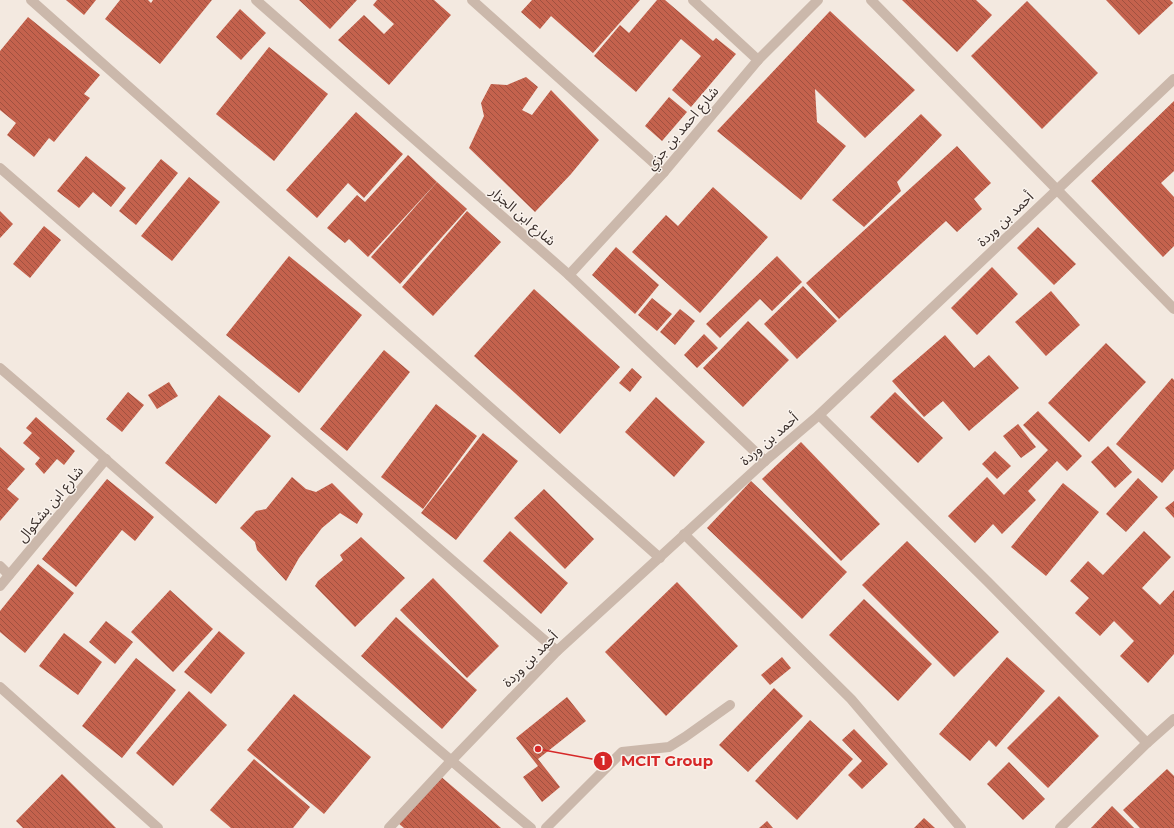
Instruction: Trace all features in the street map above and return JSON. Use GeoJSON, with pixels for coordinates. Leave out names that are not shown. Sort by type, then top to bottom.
{"type":"FeatureCollection","features":[{"type":"Feature","properties":{"kind":"street"},"geometry":{"type":"LineString","coordinates":[[31,0],[660,558]]}},
{"type":"Feature","properties":{"kind":"street","name":"شارع ابن الجزار"},"geometry":{"type":"LineString","coordinates":[[256,0],[569,276],[765,461]]}},
{"type":"Feature","properties":{"kind":"street"},"geometry":{"type":"LineString","coordinates":[[472,0],[664,172]]}},
{"type":"Feature","properties":{"kind":"street"},"geometry":{"type":"LineString","coordinates":[[693,0],[758,60]]}},
{"type":"Feature","properties":{"kind":"street","name":"شارع احمد بن جزي"},"geometry":{"type":"LineString","coordinates":[[569,276],[664,172],[758,60],[818,0]]}},
{"type":"Feature","properties":{"kind":"street"},"geometry":{"type":"LineString","coordinates":[[872,0],[1174,310]]}},
{"type":"Feature","properties":{"kind":"street","name":"أحمد بن وردة"},"geometry":{"type":"LineString","coordinates":[[389,828],[557,651],[765,461],[819,415],[1174,79]]}},
{"type":"Feature","properties":{"kind":"street"},"geometry":{"type":"LineString","coordinates":[[0,168],[557,651]]}},
{"type":"Feature","properties":{"kind":"street"},"geometry":{"type":"LineString","coordinates":[[0,368],[451,761],[531,828]]}},
{"type":"Feature","properties":{"kind":"street"},"geometry":{"type":"LineString","coordinates":[[819,415],[988,582],[1147,743]]}},
{"type":"Feature","properties":{"kind":"street","name":"شارع ابن بشكوال"},"geometry":{"type":"LineString","coordinates":[[0,586],[106,459]]}},
{"type":"Feature","properties":{"kind":"street"},"geometry":{"type":"LineString","coordinates":[[684,534],[851,699],[961,828]]}},
{"type":"Feature","properties":{"kind":"street"},"geometry":{"type":"LineString","coordinates":[[0,566],[9,575]]}},
{"type":"Feature","properties":{"kind":"street"},"geometry":{"type":"LineString","coordinates":[[0,687],[158,828]]}},
{"type":"Feature","properties":{"kind":"street"},"geometry":{"type":"LineString","coordinates":[[546,828],[622,752],[669,747],[730,705]]}},
{"type":"Feature","properties":{"kind":"street"},"geometry":{"type":"LineString","coordinates":[[1060,828],[1147,743],[1174,719]]}},
{"type":"Feature","properties":{"kind":"building"},"geometry":{"type":"Polygon","coordinates":[[[66,0],[96,0],[84,15],[66,0]]]}},
{"type":"Feature","properties":{"kind":"building"},"geometry":{"type":"Polygon","coordinates":[[[120,0],[148,0],[151,3],[153,0],[212,0],[160,64],[105,19],[120,0]]]}},
{"type":"Feature","properties":{"kind":"building"},"geometry":{"type":"Polygon","coordinates":[[[299,0],[357,0],[330,29],[299,0]]]}},
{"type":"Feature","properties":{"kind":"building"},"geometry":{"type":"Polygon","coordinates":[[[377,0],[434,0],[451,15],[389,85],[338,40],[364,15],[384,34],[394,24],[373,5],[377,0]]]}},
{"type":"Feature","properties":{"kind":"building"},"geometry":{"type":"Polygon","coordinates":[[[532,0],[640,0],[593,53],[551,16],[540,29],[521,12],[532,0]]]}},
{"type":"Feature","properties":{"kind":"building"},"geometry":{"type":"Polygon","coordinates":[[[657,0],[665,0],[713,41],[716,38],[736,54],[691,107],[672,90],[701,56],[681,39],[636,92],[594,56],[620,25],[629,33],[657,0]]]}},
{"type":"Feature","properties":{"kind":"building"},"geometry":{"type":"Polygon","coordinates":[[[902,0],[976,0],[992,15],[957,52],[902,0]]]}},
{"type":"Feature","properties":{"kind":"building"},"geometry":{"type":"Polygon","coordinates":[[[1106,0],[1170,0],[1173,3],[1139,35],[1106,0]]]}},
{"type":"Feature","properties":{"kind":"building"},"geometry":{"type":"Polygon","coordinates":[[[1027,1],[1098,73],[1042,129],[971,56],[1027,1]]]}},
{"type":"Feature","properties":{"kind":"building"},"geometry":{"type":"Polygon","coordinates":[[[240,9],[266,33],[241,60],[216,37],[240,9]]]}},
{"type":"Feature","properties":{"kind":"building"},"geometry":{"type":"Polygon","coordinates":[[[830,11],[915,90],[865,138],[815,89],[817,122],[846,146],[801,200],[717,131],[830,11]]]}},
{"type":"Feature","properties":{"kind":"building"},"geometry":{"type":"Polygon","coordinates":[[[28,17],[100,75],[84,94],[90,98],[54,142],[49,138],[34,157],[7,135],[16,123],[0,110],[0,51],[28,17]]]}},
{"type":"Feature","properties":{"kind":"building"},"geometry":{"type":"Polygon","coordinates":[[[269,47],[328,94],[274,161],[216,114],[269,47]]]}},
{"type":"Feature","properties":{"kind":"building"},"geometry":{"type":"Polygon","coordinates":[[[526,77],[538,87],[522,110],[532,115],[551,90],[599,140],[571,174],[535,212],[469,148],[484,116],[481,103],[491,84],[507,85],[526,77]]]}},
{"type":"Feature","properties":{"kind":"building"},"geometry":{"type":"Polygon","coordinates":[[[669,97],[687,112],[662,141],[645,126],[669,97]]]}},
{"type":"Feature","properties":{"kind":"building"},"geometry":{"type":"Polygon","coordinates":[[[1174,101],[1174,171],[1161,183],[1174,197],[1174,246],[1163,257],[1091,181],[1174,101]]]}},
{"type":"Feature","properties":{"kind":"building"},"geometry":{"type":"Polygon","coordinates":[[[356,112],[403,154],[364,198],[348,183],[317,218],[286,190],[356,112]]]}},
{"type":"Feature","properties":{"kind":"building"},"geometry":{"type":"Polygon","coordinates":[[[921,114],[942,135],[897,182],[901,191],[864,227],[832,200],[921,114]]]}},
{"type":"Feature","properties":{"kind":"building"},"geometry":{"type":"Polygon","coordinates":[[[957,146],[991,183],[974,199],[982,209],[957,232],[946,221],[839,319],[806,283],[957,146]]]}},
{"type":"Feature","properties":{"kind":"building"},"geometry":{"type":"Polygon","coordinates":[[[408,155],[437,182],[368,257],[349,239],[345,243],[327,228],[357,195],[365,202],[408,155]]]}},
{"type":"Feature","properties":{"kind":"building"},"geometry":{"type":"Polygon","coordinates":[[[86,156],[126,188],[111,207],[93,192],[79,208],[57,191],[86,156]]]}},
{"type":"Feature","properties":{"kind":"building"},"geometry":{"type":"Polygon","coordinates":[[[161,159],[178,173],[136,225],[119,211],[161,159]]]}},
{"type":"Feature","properties":{"kind":"building"},"geometry":{"type":"Polygon","coordinates":[[[189,177],[220,202],[172,261],[141,236],[189,177]]]}},
{"type":"Feature","properties":{"kind":"building"},"geometry":{"type":"Polygon","coordinates":[[[437,182],[467,209],[400,284],[371,257],[437,182]]]}},
{"type":"Feature","properties":{"kind":"building"},"geometry":{"type":"Polygon","coordinates":[[[713,187],[768,237],[700,313],[632,252],[666,215],[678,226],[713,187]]]}},
{"type":"Feature","properties":{"kind":"building"},"geometry":{"type":"Polygon","coordinates":[[[0,211],[13,224],[0,238],[0,211]]]}},
{"type":"Feature","properties":{"kind":"building"},"geometry":{"type":"Polygon","coordinates":[[[467,211],[501,242],[433,316],[402,287],[467,211]]]}},
{"type":"Feature","properties":{"kind":"building"},"geometry":{"type":"Polygon","coordinates":[[[44,226],[61,240],[30,278],[13,264],[44,226]]]}},
{"type":"Feature","properties":{"kind":"building"},"geometry":{"type":"Polygon","coordinates":[[[1038,227],[1076,264],[1054,285],[1017,248],[1038,227]]]}},
{"type":"Feature","properties":{"kind":"building"},"geometry":{"type":"Polygon","coordinates":[[[616,247],[659,285],[635,314],[592,275],[616,247]]]}},
{"type":"Feature","properties":{"kind":"building"},"geometry":{"type":"Polygon","coordinates":[[[289,256],[362,315],[299,393],[226,335],[289,256]]]}},
{"type":"Feature","properties":{"kind":"building"},"geometry":{"type":"Polygon","coordinates":[[[777,256],[802,282],[772,311],[760,299],[720,338],[706,324],[777,256]]]}},
{"type":"Feature","properties":{"kind":"building"},"geometry":{"type":"Polygon","coordinates":[[[992,267],[1018,294],[977,335],[951,308],[992,267]]]}},
{"type":"Feature","properties":{"kind":"building"},"geometry":{"type":"Polygon","coordinates":[[[803,286],[837,321],[797,359],[764,324],[803,286]]]}},
{"type":"Feature","properties":{"kind":"building"},"geometry":{"type":"Polygon","coordinates":[[[534,289],[620,367],[560,434],[474,356],[534,289]]]}},
{"type":"Feature","properties":{"kind":"building"},"geometry":{"type":"Polygon","coordinates":[[[1051,291],[1080,325],[1046,356],[1015,322],[1051,291]]]}},
{"type":"Feature","properties":{"kind":"building"},"geometry":{"type":"Polygon","coordinates":[[[652,298],[672,314],[657,331],[638,315],[652,298]]]}},
{"type":"Feature","properties":{"kind":"building"},"geometry":{"type":"Polygon","coordinates":[[[680,309],[695,321],[675,345],[660,332],[680,309]]]}},
{"type":"Feature","properties":{"kind":"building"},"geometry":{"type":"Polygon","coordinates":[[[748,321],[789,360],[743,407],[703,368],[748,321]]]}},
{"type":"Feature","properties":{"kind":"building"},"geometry":{"type":"Polygon","coordinates":[[[704,334],[718,348],[697,368],[684,355],[704,334]]]}},
{"type":"Feature","properties":{"kind":"building"},"geometry":{"type":"Polygon","coordinates":[[[945,335],[974,368],[989,355],[1019,388],[969,431],[943,401],[924,417],[892,381],[945,335]]]}},
{"type":"Feature","properties":{"kind":"building"},"geometry":{"type":"Polygon","coordinates":[[[1106,343],[1146,382],[1089,442],[1048,403],[1106,343]]]}},
{"type":"Feature","properties":{"kind":"building"},"geometry":{"type":"Polygon","coordinates":[[[384,350],[410,372],[347,451],[320,429],[384,350]]]}},
{"type":"Feature","properties":{"kind":"building"},"geometry":{"type":"Polygon","coordinates":[[[632,368],[642,377],[630,392],[619,383],[632,368]]]}},
{"type":"Feature","properties":{"kind":"building"},"geometry":{"type":"Polygon","coordinates":[[[1172,378],[1174,380],[1174,469],[1162,483],[1116,444],[1172,378]]]}},
{"type":"Feature","properties":{"kind":"building"},"geometry":{"type":"Polygon","coordinates":[[[169,382],[178,396],[157,409],[148,395],[169,382]]]}},
{"type":"Feature","properties":{"kind":"building"},"geometry":{"type":"Polygon","coordinates":[[[128,392],[144,405],[122,432],[106,419],[128,392]]]}},
{"type":"Feature","properties":{"kind":"building"},"geometry":{"type":"Polygon","coordinates":[[[895,392],[943,438],[918,463],[870,417],[895,392]]]}},
{"type":"Feature","properties":{"kind":"building"},"geometry":{"type":"Polygon","coordinates":[[[219,395],[271,436],[216,504],[165,463],[219,395]]]}},
{"type":"Feature","properties":{"kind":"building"},"geometry":{"type":"Polygon","coordinates":[[[656,397],[705,442],[674,477],[625,432],[656,397]]]}},
{"type":"Feature","properties":{"kind":"building"},"geometry":{"type":"Polygon","coordinates":[[[436,404],[477,436],[423,509],[381,477],[436,404]]]}},
{"type":"Feature","properties":{"kind":"building"},"geometry":{"type":"Polygon","coordinates":[[[1038,411],[1082,456],[1067,471],[1057,461],[1028,491],[1036,500],[1002,534],[993,524],[975,543],[948,516],[987,477],[1004,495],[1048,450],[1023,425],[1038,411]]]}},
{"type":"Feature","properties":{"kind":"building"},"geometry":{"type":"Polygon","coordinates":[[[36,417],[75,451],[64,465],[57,459],[44,474],[35,464],[40,458],[23,443],[32,433],[26,428],[36,417]]]}},
{"type":"Feature","properties":{"kind":"building"},"geometry":{"type":"Polygon","coordinates":[[[1018,424],[1036,447],[1021,458],[1003,436],[1018,424]]]}},
{"type":"Feature","properties":{"kind":"building"},"geometry":{"type":"Polygon","coordinates":[[[483,433],[518,461],[456,540],[421,513],[483,433]]]}},
{"type":"Feature","properties":{"kind":"building"},"geometry":{"type":"Polygon","coordinates":[[[801,442],[880,524],[841,561],[762,479],[801,442]]]}},
{"type":"Feature","properties":{"kind":"building"},"geometry":{"type":"Polygon","coordinates":[[[1108,446],[1132,472],[1115,488],[1091,462],[1108,446]]]}},
{"type":"Feature","properties":{"kind":"building"},"geometry":{"type":"Polygon","coordinates":[[[0,447],[25,469],[7,489],[19,499],[0,521],[0,447]]]}},
{"type":"Feature","properties":{"kind":"building"},"geometry":{"type":"Polygon","coordinates":[[[995,451],[1011,466],[997,479],[982,464],[995,451]]]}},
{"type":"Feature","properties":{"kind":"building"},"geometry":{"type":"Polygon","coordinates":[[[292,477],[306,489],[316,492],[332,483],[363,514],[357,524],[340,513],[322,528],[299,558],[286,581],[257,550],[255,542],[240,528],[256,511],[266,509],[292,477]]]}},
{"type":"Feature","properties":{"kind":"building"},"geometry":{"type":"Polygon","coordinates":[[[1138,478],[1158,497],[1126,532],[1106,514],[1138,478]]]}},
{"type":"Feature","properties":{"kind":"building"},"geometry":{"type":"Polygon","coordinates":[[[107,479],[154,517],[135,541],[122,530],[76,587],[42,559],[107,479]]]}},
{"type":"Feature","properties":{"kind":"building"},"geometry":{"type":"Polygon","coordinates":[[[751,481],[847,572],[802,619],[707,528],[751,481]]]}},
{"type":"Feature","properties":{"kind":"building"},"geometry":{"type":"Polygon","coordinates":[[[1063,483],[1099,512],[1046,576],[1011,547],[1063,483]]]}},
{"type":"Feature","properties":{"kind":"building"},"geometry":{"type":"Polygon","coordinates":[[[544,489],[594,539],[565,569],[514,518],[544,489]]]}},
{"type":"Feature","properties":{"kind":"building"},"geometry":{"type":"Polygon","coordinates":[[[1174,501],[1174,518],[1165,508],[1174,501]]]}},
{"type":"Feature","properties":{"kind":"building"},"geometry":{"type":"Polygon","coordinates":[[[510,531],[568,583],[541,614],[483,561],[510,531]]]}},
{"type":"Feature","properties":{"kind":"building"},"geometry":{"type":"Polygon","coordinates":[[[1144,531],[1171,557],[1142,588],[1160,605],[1174,590],[1174,654],[1148,683],[1120,656],[1134,641],[1114,621],[1100,636],[1075,613],[1089,598],[1070,581],[1088,561],[1103,575],[1144,531]]]}},
{"type":"Feature","properties":{"kind":"building"},"geometry":{"type":"Polygon","coordinates":[[[361,537],[405,578],[355,627],[315,586],[318,581],[343,560],[340,555],[361,537]]]}},
{"type":"Feature","properties":{"kind":"building"},"geometry":{"type":"Polygon","coordinates":[[[907,541],[999,632],[954,677],[862,585],[907,541]]]}},
{"type":"Feature","properties":{"kind":"building"},"geometry":{"type":"Polygon","coordinates":[[[38,564],[74,593],[25,653],[0,632],[0,611],[38,564]]]}},
{"type":"Feature","properties":{"kind":"building"},"geometry":{"type":"Polygon","coordinates":[[[433,578],[499,646],[467,678],[400,610],[433,578]]]}},
{"type":"Feature","properties":{"kind":"building"},"geometry":{"type":"Polygon","coordinates":[[[677,582],[738,646],[666,716],[605,652],[677,582]]]}},
{"type":"Feature","properties":{"kind":"building"},"geometry":{"type":"Polygon","coordinates":[[[170,590],[213,629],[173,672],[131,632],[170,590]]]}},
{"type":"Feature","properties":{"kind":"building"},"geometry":{"type":"Polygon","coordinates":[[[864,599],[932,664],[898,701],[829,635],[864,599]]]}},
{"type":"Feature","properties":{"kind":"building"},"geometry":{"type":"Polygon","coordinates":[[[396,617],[477,690],[442,729],[361,656],[396,617]]]}},
{"type":"Feature","properties":{"kind":"building"},"geometry":{"type":"Polygon","coordinates":[[[106,621],[133,642],[115,664],[89,642],[106,621]]]}},
{"type":"Feature","properties":{"kind":"building"},"geometry":{"type":"Polygon","coordinates":[[[219,631],[245,653],[211,694],[184,672],[219,631]]]}},
{"type":"Feature","properties":{"kind":"building"},"geometry":{"type":"Polygon","coordinates":[[[64,633],[102,662],[78,695],[39,666],[64,633]]]}},
{"type":"Feature","properties":{"kind":"building"},"geometry":{"type":"Polygon","coordinates":[[[782,657],[791,668],[770,685],[761,675],[782,657]]]}},
{"type":"Feature","properties":{"kind":"building"},"geometry":{"type":"Polygon","coordinates":[[[1007,657],[1045,691],[996,747],[989,740],[970,761],[939,734],[1007,657]]]}},
{"type":"Feature","properties":{"kind":"building"},"geometry":{"type":"Polygon","coordinates":[[[136,658],[176,690],[122,758],[82,726],[136,658]]]}},
{"type":"Feature","properties":{"kind":"building"},"geometry":{"type":"Polygon","coordinates":[[[774,688],[803,716],[748,772],[719,745],[774,688]]]}},
{"type":"Feature","properties":{"kind":"building"},"geometry":{"type":"Polygon","coordinates":[[[189,691],[227,725],[173,786],[136,753],[189,691]]]}},
{"type":"Feature","properties":{"kind":"building"},"geometry":{"type":"Polygon","coordinates":[[[294,694],[371,757],[324,814],[247,750],[294,694]]]}},
{"type":"Feature","properties":{"kind":"building"},"geometry":{"type":"Polygon","coordinates":[[[1059,696],[1099,736],[1048,788],[1007,748],[1059,696]]]}},
{"type":"Feature","properties":{"kind":"building"},"geometry":{"type":"Polygon","coordinates":[[[567,697],[586,721],[538,759],[560,787],[542,802],[523,777],[538,766],[516,738],[567,697]]]}},
{"type":"Feature","properties":{"kind":"building"},"geometry":{"type":"Polygon","coordinates":[[[810,720],[853,759],[797,820],[755,781],[810,720]]]}},
{"type":"Feature","properties":{"kind":"building"},"geometry":{"type":"Polygon","coordinates":[[[854,729],[888,764],[862,789],[848,775],[862,761],[842,740],[854,729]]]}},
{"type":"Feature","properties":{"kind":"building"},"geometry":{"type":"Polygon","coordinates":[[[254,759],[310,807],[293,828],[231,828],[210,810],[254,759]]]}},
{"type":"Feature","properties":{"kind":"building"},"geometry":{"type":"Polygon","coordinates":[[[1009,762],[1045,799],[1023,820],[987,784],[1009,762]]]}},
{"type":"Feature","properties":{"kind":"building"},"geometry":{"type":"Polygon","coordinates":[[[1167,769],[1174,776],[1174,828],[1140,828],[1123,810],[1167,769]]]}},
{"type":"Feature","properties":{"kind":"building"},"geometry":{"type":"Polygon","coordinates":[[[62,774],[116,828],[23,828],[16,821],[62,774]]]}},
{"type":"Feature","properties":{"kind":"building"},"geometry":{"type":"Polygon","coordinates":[[[439,775],[501,828],[404,828],[398,823],[439,775]]]}},
{"type":"Feature","properties":{"kind":"building"},"geometry":{"type":"Polygon","coordinates":[[[1112,806],[1134,828],[1091,828],[1112,806]]]}},
{"type":"Feature","properties":{"kind":"building"},"geometry":{"type":"Polygon","coordinates":[[[924,818],[935,828],[914,828],[924,818]]]}},
{"type":"Feature","properties":{"kind":"building"},"geometry":{"type":"Polygon","coordinates":[[[767,821],[773,828],[759,828],[767,821]]]}},
{"type":"Feature","properties":{"kind":"place","name":"MCIT Group"},"geometry":{"type":"Point","coordinates":[538,749]}}]}
